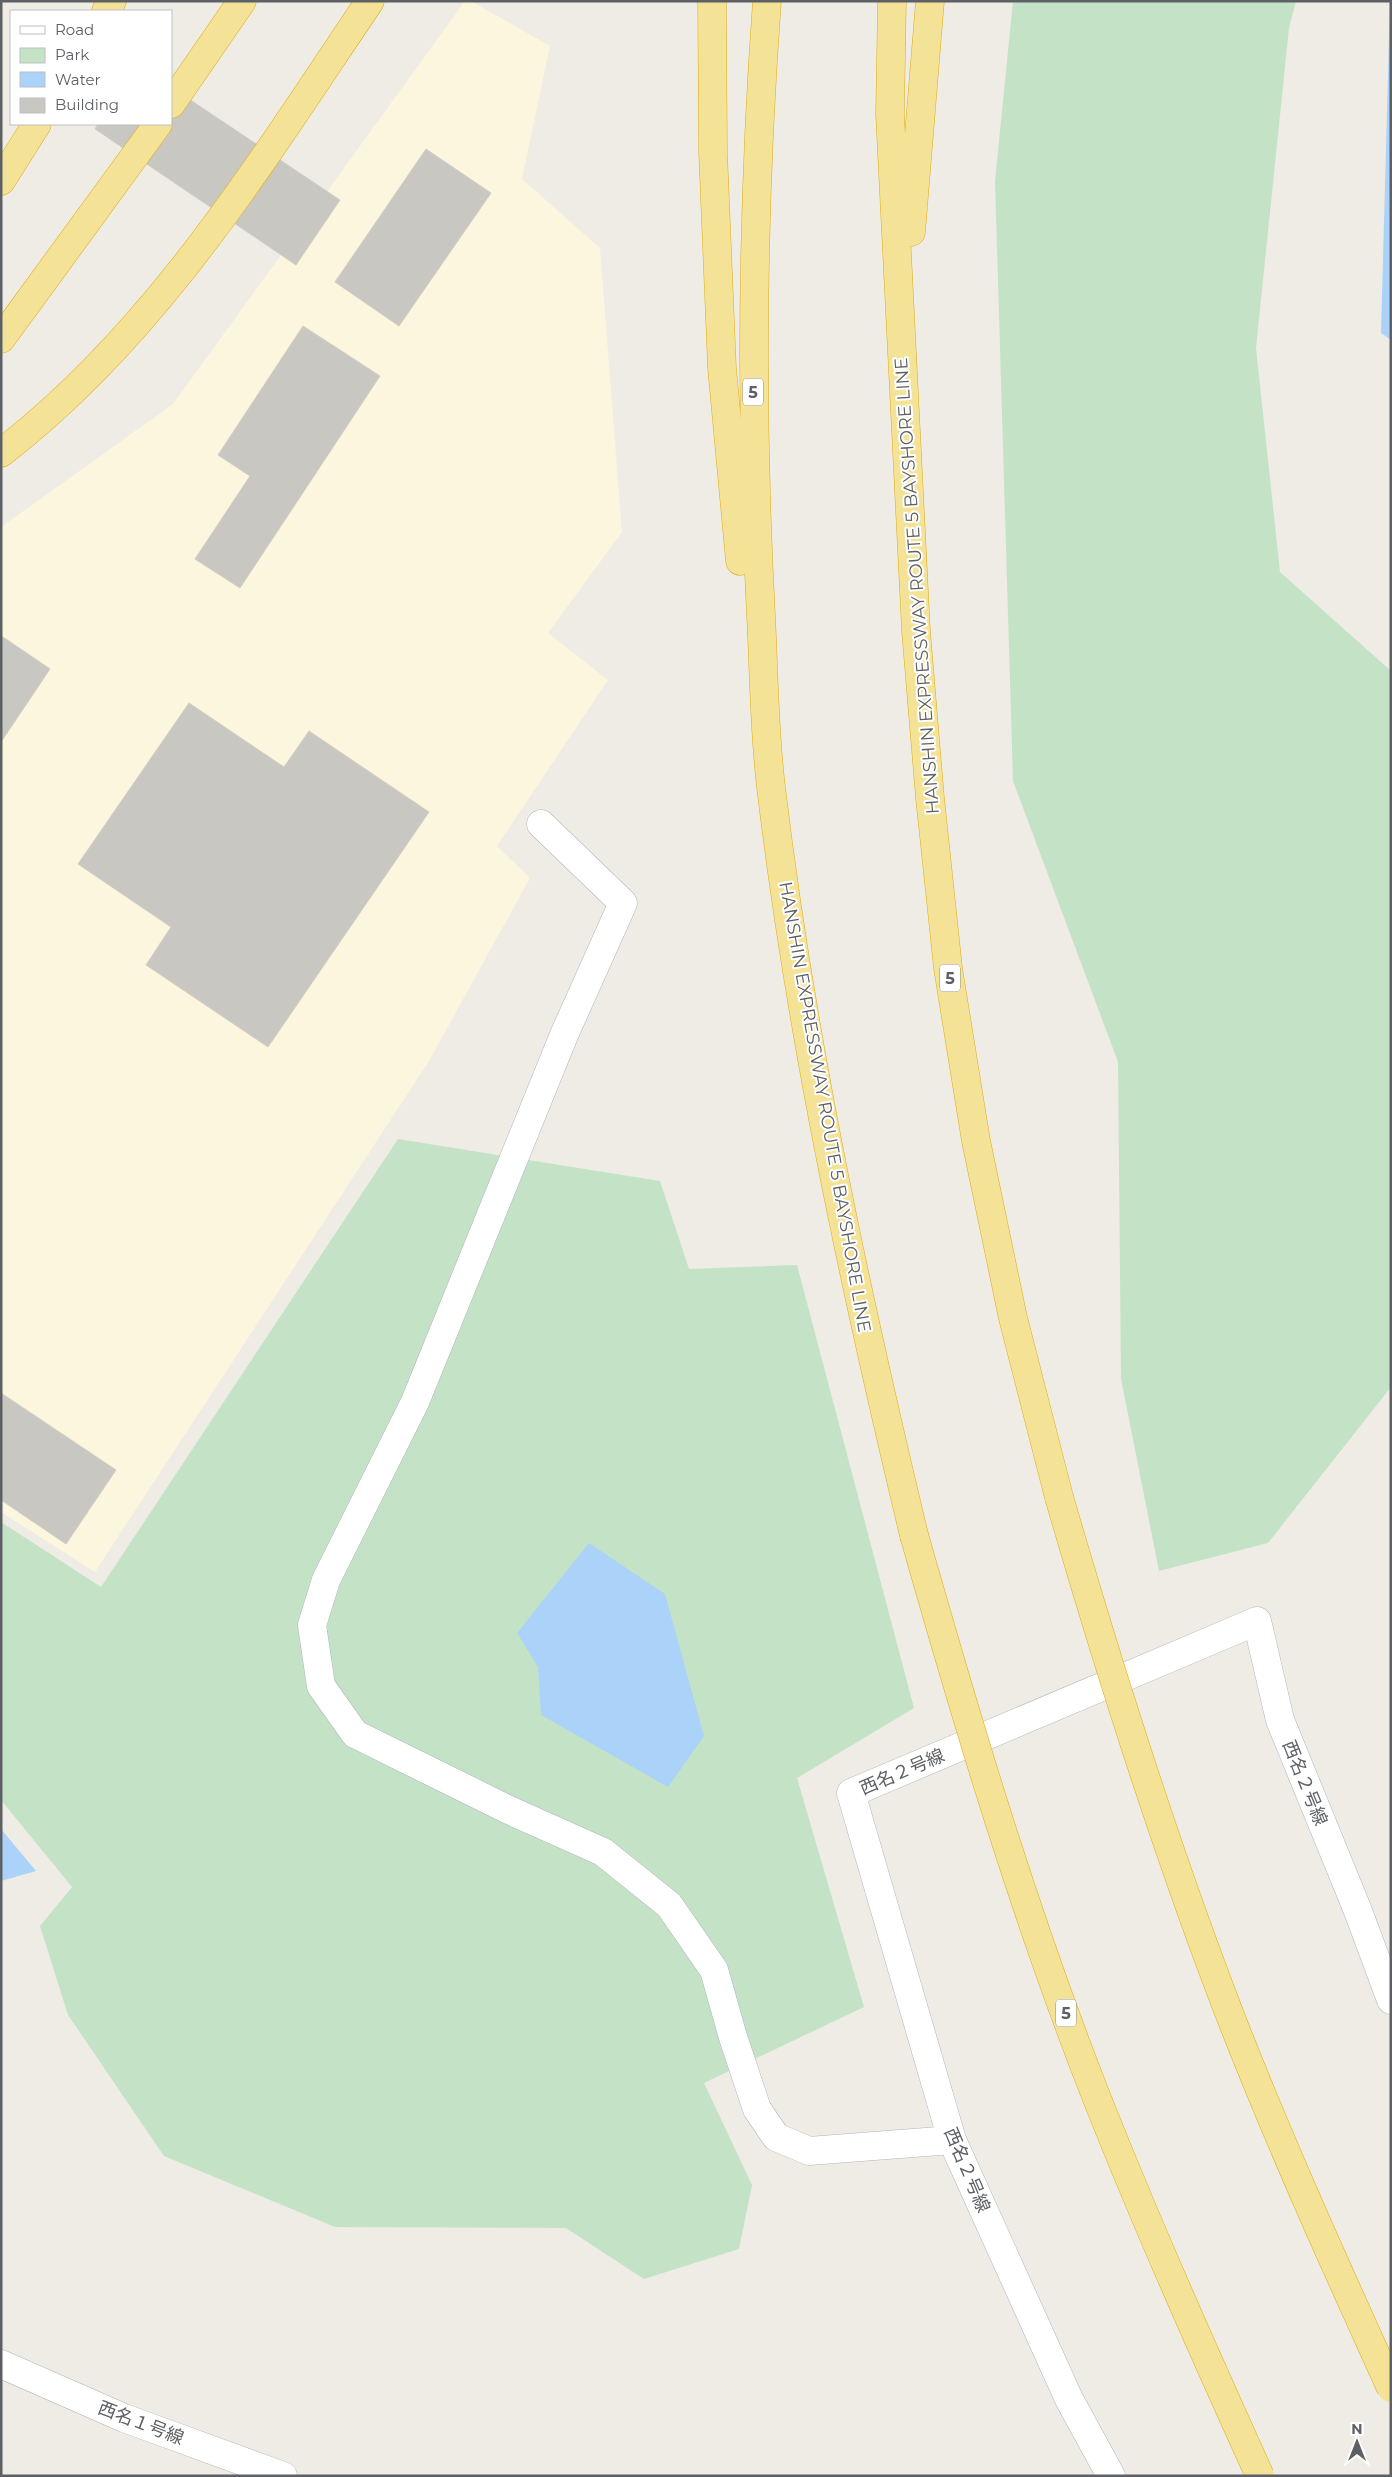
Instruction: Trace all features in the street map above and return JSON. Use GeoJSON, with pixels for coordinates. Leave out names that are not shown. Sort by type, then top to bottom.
{"type":"FeatureCollection","features":[{"type":"Feature","properties":{"kind":"highway"},"geometry":{"type":"LineString","coordinates":[[172,103],[242,1]]}},
{"type":"Feature","properties":{"kind":"highway"},"geometry":{"type":"LineString","coordinates":[[1,453],[85,380],[146,315],[243,189],[370,1]]}},
{"type":"Feature","properties":{"kind":"highway"},"geometry":{"type":"LineString","coordinates":[[712,1],[713,152],[722,368],[742,575],[770,783]]}},
{"type":"Feature","properties":{"kind":"highway","name":"HANSHIN EXPRESSWAY ROUTE 5 BAYSHORE LINE"},"geometry":{"type":"LineString","coordinates":[[767,1],[757,185],[753,356],[756,528],[770,783],[796,958],[828,1146],[867,1340],[914,1536],[967,1722],[1028,1908],[1096,2095],[1175,2288],[1260,2476]]}},
{"type":"Feature","properties":{"kind":"highway","name":"HANSHIN EXPRESSWAY ROUTE 5 BAYSHORE LINE"},"geometry":{"type":"LineString","coordinates":[[892,1],[890,114],[917,641],[930,798],[948,968],[976,1141],[1011,1308],[1059,1497],[1110,1671],[1166,1838],[1235,2027],[1314,2219],[1391,2388]]}},
{"type":"Feature","properties":{"kind":"highway"},"geometry":{"type":"LineString","coordinates":[[906,450],[907,323],[913,204],[930,1]]}},
{"type":"Feature","properties":{"kind":"highway"},"geometry":{"type":"LineString","coordinates":[[1,181],[35,125]]}},
{"type":"Feature","properties":{"kind":"highway"},"geometry":{"type":"LineString","coordinates":[[1,340],[157,125]]}},
{"type":"Feature","properties":{"kind":"street"},"geometry":{"type":"LineString","coordinates":[[541,824],[624,903],[564,1035],[415,1402],[326,1580],[312,1625],[321,1686],[355,1734],[510,1810],[603,1852],[669,1905],[714,1970],[733,2037],[758,2109],[776,2137],[809,2151],[952,2140]]}},
{"type":"Feature","properties":{"kind":"street","name":"西名２号線"},"geometry":{"type":"LineString","coordinates":[[1111,2476],[1069,2399],[952,2140],[852,1793],[1257,1621],[1280,1720],[1358,1911],[1391,2000]]}},
{"type":"Feature","properties":{"kind":"street","name":"西名１号線"},"geometry":{"type":"LineString","coordinates":[[1,2364],[124,2418],[284,2476]]}},
{"type":"Feature","properties":{"kind":"shaded area"},"geometry":{"type":"Polygon","coordinates":[[[465,1],[471,1],[550,46],[522,179],[600,248],[622,532],[548,633],[608,680],[497,846],[530,878],[429,1061],[95,1572],[1,1512],[1,527],[173,404],[465,1]]]}},
{"type":"Feature","properties":{"kind":"green space"},"geometry":{"type":"Polygon","coordinates":[[[1013,1],[1296,1],[1289,28],[1256,348],[1280,572],[1391,671],[1391,1387],[1268,1543],[1159,1571],[1121,1379],[1118,1062],[1013,781],[995,181],[1013,1]]]}},
{"type":"Feature","properties":{"kind":"green space"},"geometry":{"type":"Polygon","coordinates":[[[398,1139],[660,1181],[689,1269],[797,1265],[914,1708],[797,1778],[864,2007],[704,2083],[752,2185],[739,2249],[644,2279],[566,2228],[335,2227],[164,2156],[68,2015],[40,1926],[72,1887],[1,1800],[1,1522],[101,1587],[398,1139]]]}},
{"type":"Feature","properties":{"kind":"water"},"geometry":{"type":"Polygon","coordinates":[[[1391,1],[1391,340],[1381,333],[1391,1]]]}},
{"type":"Feature","properties":{"kind":"water"},"geometry":{"type":"Polygon","coordinates":[[[589,1543],[665,1594],[704,1736],[668,1787],[541,1715],[538,1667],[517,1633],[589,1543]]]}},
{"type":"Feature","properties":{"kind":"water"},"geometry":{"type":"Polygon","coordinates":[[[1,1829],[36,1871],[1,1881],[1,1829]]]}},
{"type":"Feature","properties":{"kind":"building"},"geometry":{"type":"Polygon","coordinates":[[[172,88],[340,200],[296,265],[95,129],[97,125],[172,125],[172,88]]]}},
{"type":"Feature","properties":{"kind":"building"},"geometry":{"type":"Polygon","coordinates":[[[426,149],[491,193],[399,326],[335,282],[426,149]]]}},
{"type":"Feature","properties":{"kind":"building"},"geometry":{"type":"Polygon","coordinates":[[[303,326],[380,376],[240,588],[195,559],[250,476],[218,455],[303,326]]]}},
{"type":"Feature","properties":{"kind":"building"},"geometry":{"type":"Polygon","coordinates":[[[3,637],[50,669],[1,742],[1,639],[3,637]]]}},
{"type":"Feature","properties":{"kind":"building"},"geometry":{"type":"Polygon","coordinates":[[[189,703],[284,767],[309,731],[429,812],[268,1047],[146,965],[171,927],[78,864],[189,703]]]}},
{"type":"Feature","properties":{"kind":"building"},"geometry":{"type":"Polygon","coordinates":[[[1,1393],[116,1470],[66,1544],[1,1500],[1,1393]]]}}]}
